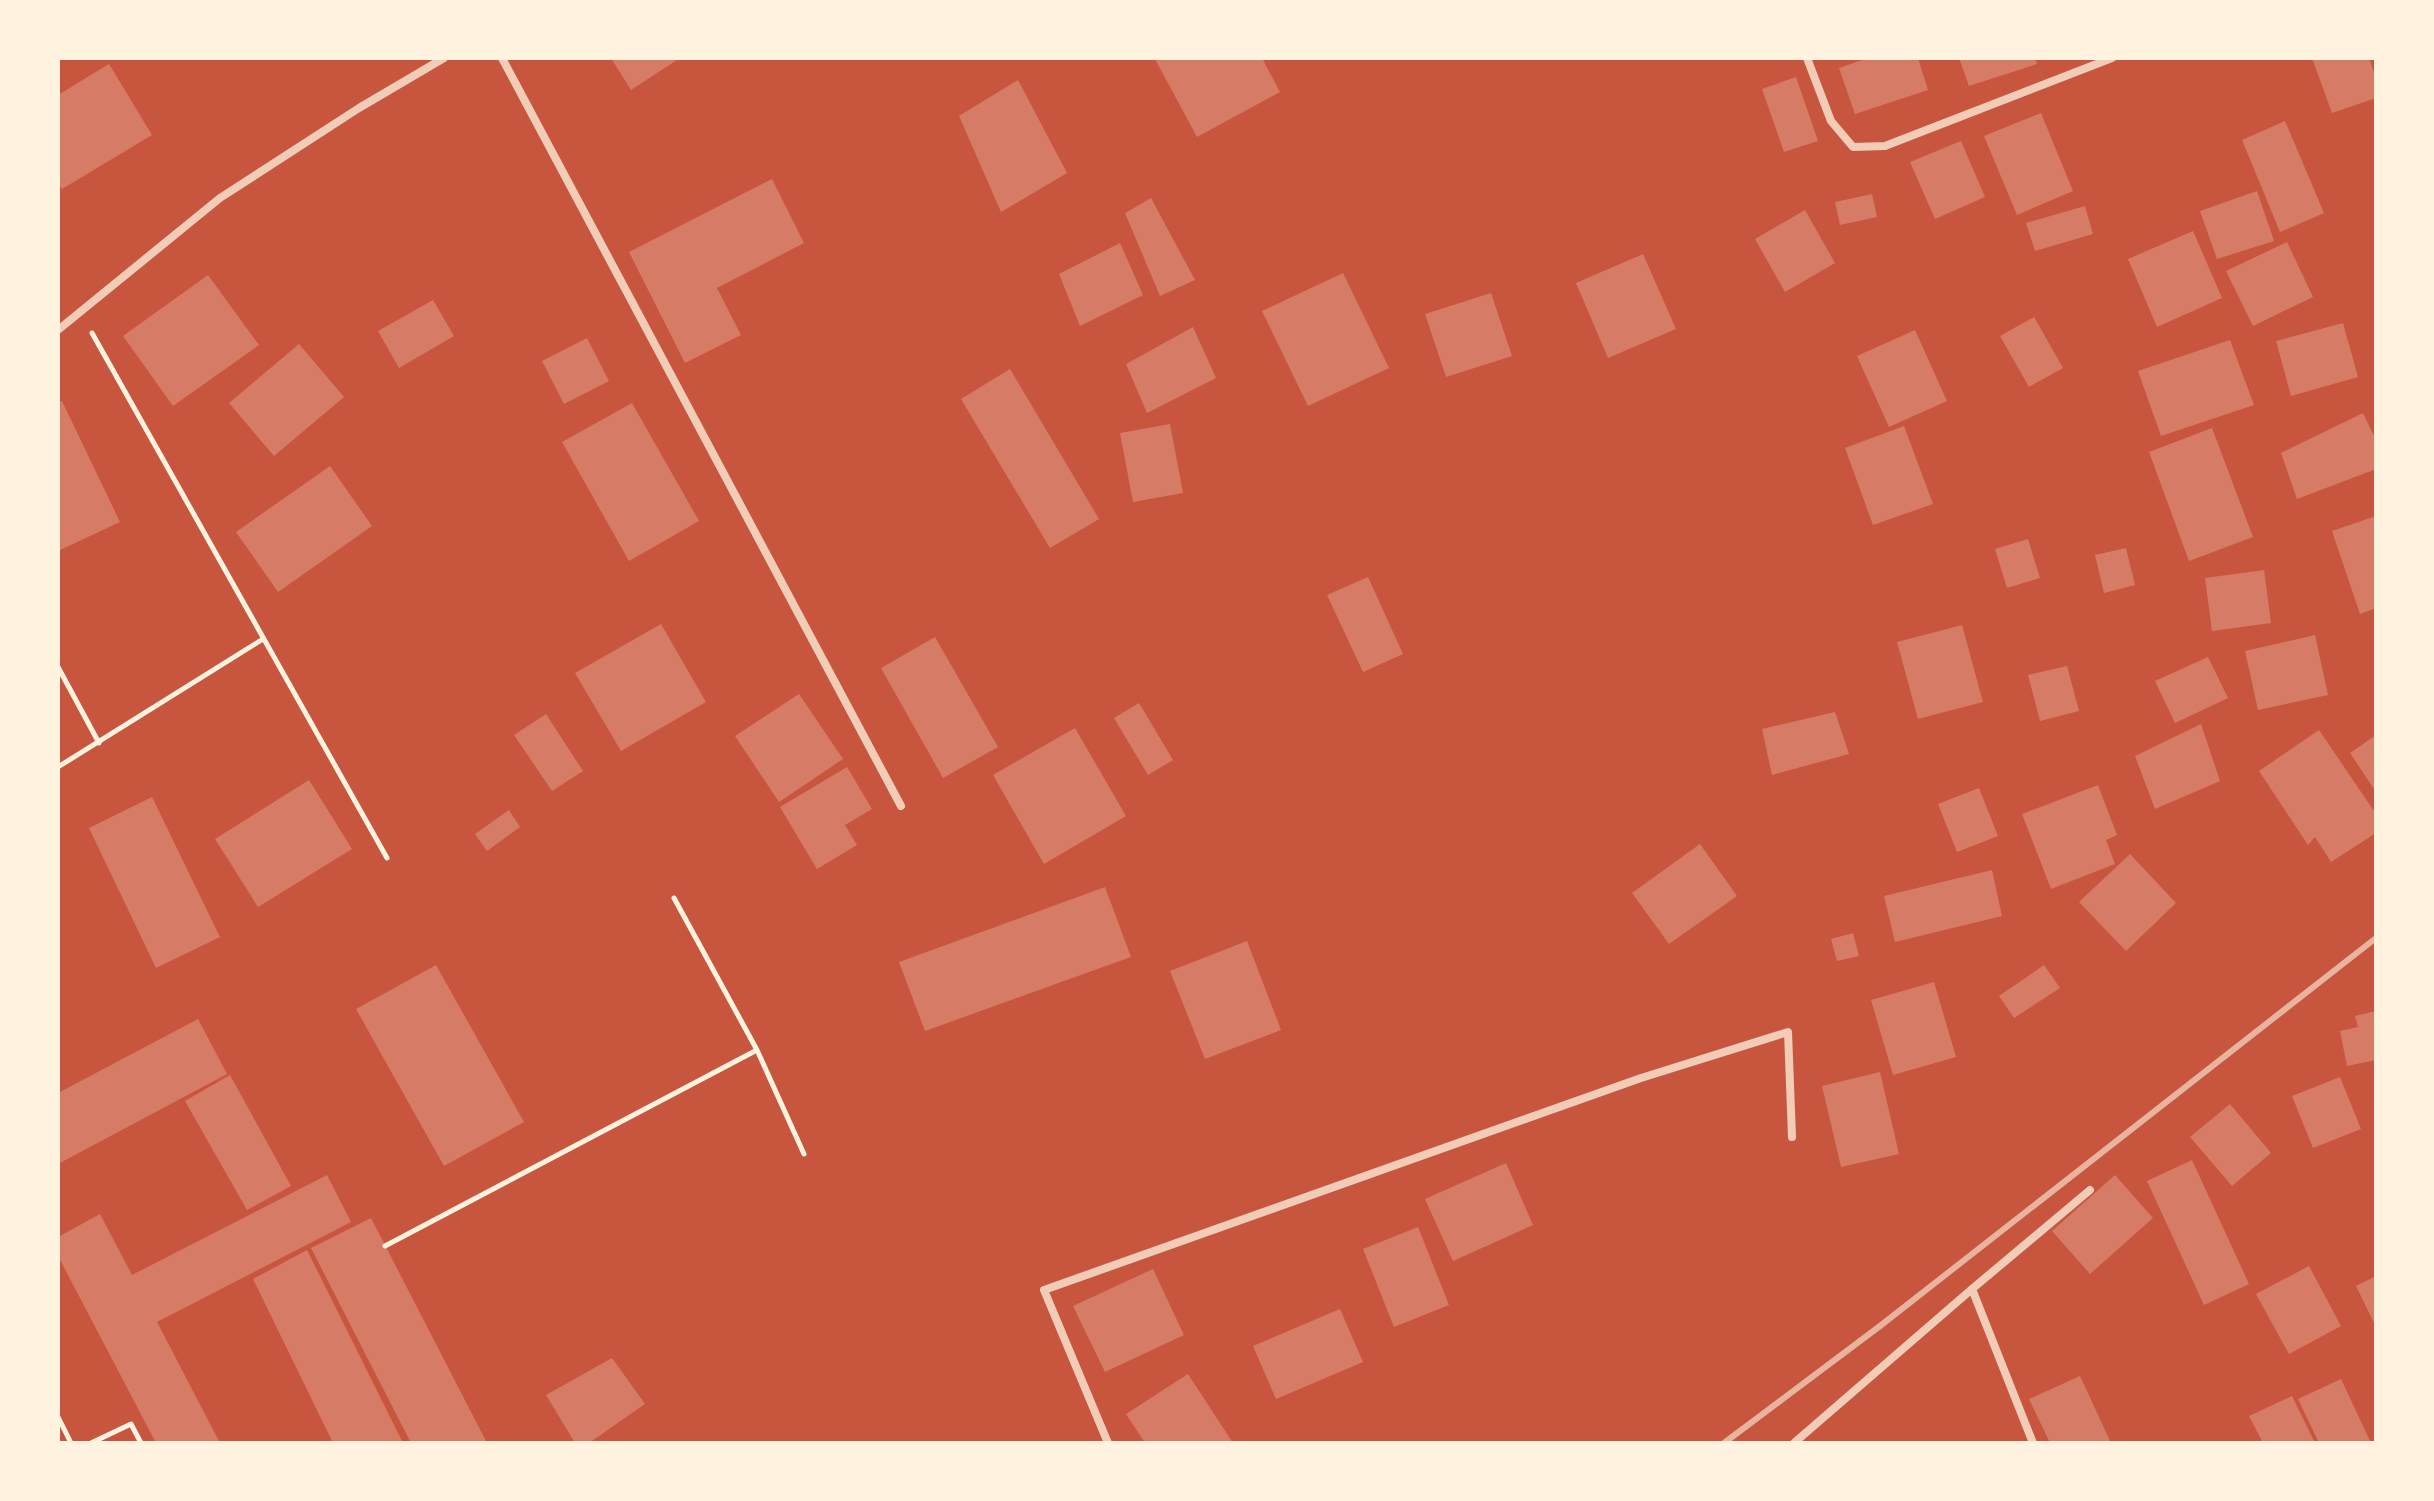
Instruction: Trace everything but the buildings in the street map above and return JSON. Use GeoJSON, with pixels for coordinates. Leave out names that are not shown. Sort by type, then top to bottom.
{"type":"FeatureCollection","features":[{"type":"Feature","properties":{"kind":"street"},"geometry":{"type":"LineString","coordinates":[[58,330],[220,198],[359,108],[444,58]]}},
{"type":"Feature","properties":{"kind":"street"},"geometry":{"type":"LineString","coordinates":[[502,58],[901,806]]}},
{"type":"Feature","properties":{"kind":"street"},"geometry":{"type":"LineString","coordinates":[[1807,58],[1831,121],[1853,147],[1885,146],[2112,58]]}},
{"type":"Feature","properties":{"kind":"street"},"geometry":{"type":"LineString","coordinates":[[1108,1443],[1044,1290],[1641,1078],[1788,1032],[1792,1137]]}},
{"type":"Feature","properties":{"kind":"street"},"geometry":{"type":"LineString","coordinates":[[1794,1443],[2090,1190]]}},
{"type":"Feature","properties":{"kind":"street"},"geometry":{"type":"LineString","coordinates":[[1972,1289],[2033,1443]]}},
{"type":"Feature","properties":{"kind":"path"},"geometry":{"type":"LineString","coordinates":[[80,312],[387,858]]}},
{"type":"Feature","properties":{"kind":"path"},"geometry":{"type":"LineString","coordinates":[[58,767],[263,639]]}},
{"type":"Feature","properties":{"kind":"path"},"geometry":{"type":"LineString","coordinates":[[58,667],[99,743]]}},
{"type":"Feature","properties":{"kind":"path"},"geometry":{"type":"LineString","coordinates":[[674,898],[757,1050],[804,1154]]}},
{"type":"Feature","properties":{"kind":"path"},"geometry":{"type":"LineString","coordinates":[[385,1246],[757,1050]]}},
{"type":"Feature","properties":{"kind":"path"},"geometry":{"type":"LineString","coordinates":[[58,1417],[71,1443]]}},
{"type":"Feature","properties":{"kind":"path"},"geometry":{"type":"LineString","coordinates":[[91,1443],[131,1424],[141,1443]]}},
{"type":"Feature","properties":{"kind":"railway"},"geometry":{"type":"LineString","coordinates":[[1724,1443],[1880,1326],[2376,938]]}}]}
